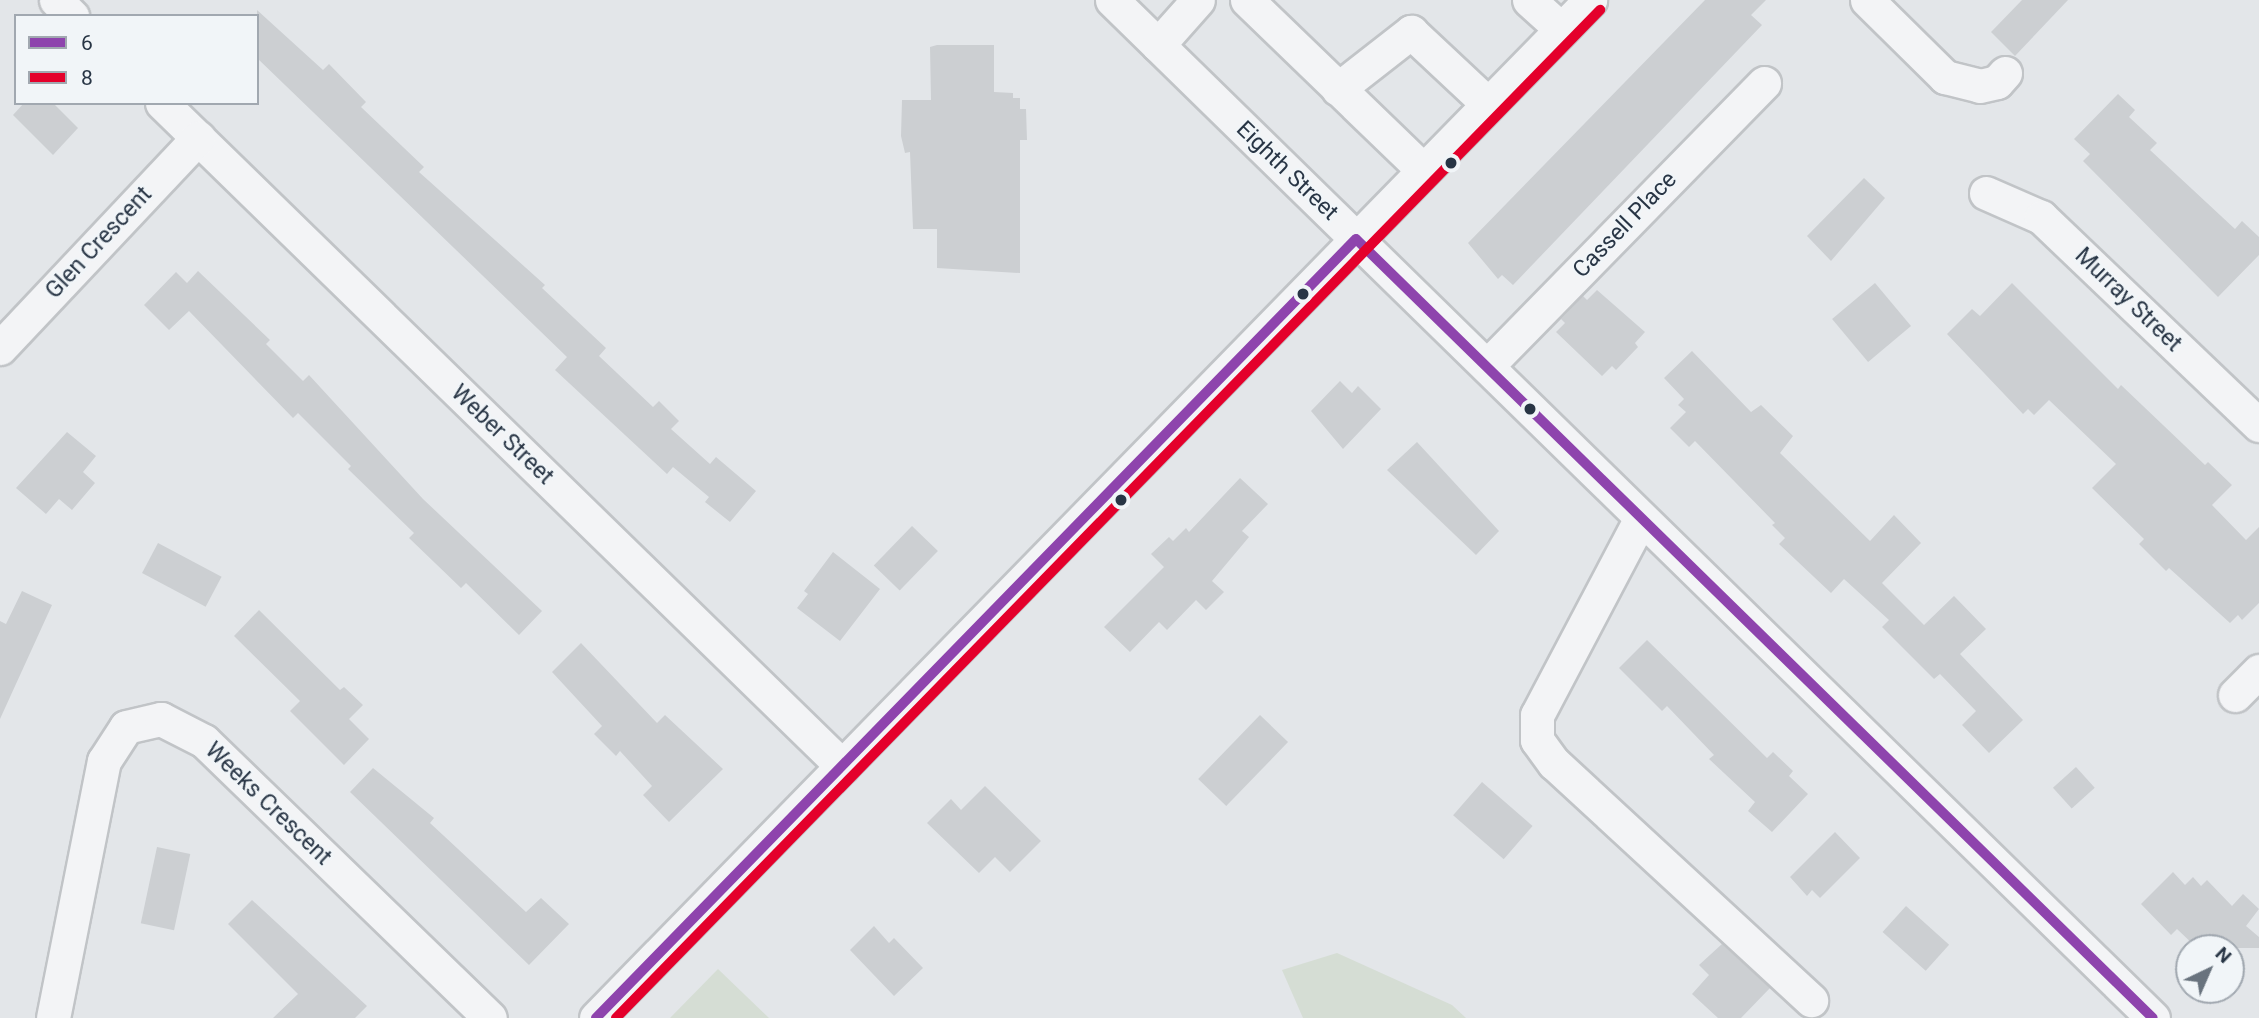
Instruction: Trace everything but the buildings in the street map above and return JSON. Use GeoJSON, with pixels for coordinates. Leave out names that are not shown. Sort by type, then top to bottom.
{"type":"FeatureCollection","features":[{"type":"Feature","properties":{"kind":"street"},"geometry":{"type":"LineString","coordinates":[[56,0],[70,14]]}},
{"type":"Feature","properties":{"kind":"street","name":"Eighth Street"},"geometry":{"type":"LineString","coordinates":[[1112,0],[2153,1018]]}},
{"type":"Feature","properties":{"kind":"street"},"geometry":{"type":"LineString","coordinates":[[1158,45],[1198,0]]}},
{"type":"Feature","properties":{"kind":"street"},"geometry":{"type":"LineString","coordinates":[[1247,0],[1423,170]]}},
{"type":"Feature","properties":{"kind":"street"},"geometry":{"type":"LineString","coordinates":[[1529,0],[1561,29]]}},
{"type":"Feature","properties":{"kind":"street"},"geometry":{"type":"LineString","coordinates":[[596,1018],[1590,0]]}},
{"type":"Feature","properties":{"kind":"street"},"geometry":{"type":"LineString","coordinates":[[1867,0],[1945,77],[1980,86],[1997,82],[2005,73]]}},
{"type":"Feature","properties":{"kind":"street"},"geometry":{"type":"LineString","coordinates":[[1338,89],[1411,32],[1488,104]]}},
{"type":"Feature","properties":{"kind":"street","name":"Cassell Place"},"geometry":{"type":"LineString","coordinates":[[1486,366],[1763,83]]}},
{"type":"Feature","properties":{"kind":"street","name":"Weber Street"},"geometry":{"type":"LineString","coordinates":[[164,105],[842,766]]}},
{"type":"Feature","properties":{"kind":"street","name":"Glen Crescent"},"geometry":{"type":"LineString","coordinates":[[0,348],[198,138]]}},
{"type":"Feature","properties":{"kind":"street","name":"Murray Street"},"geometry":{"type":"LineString","coordinates":[[1986,193],[2041,217],[2259,425]]}},
{"type":"Feature","properties":{"kind":"street"},"geometry":{"type":"LineString","coordinates":[[1641,518],[1536,715],[1537,740],[1554,763],[1811,1000]]}},
{"type":"Feature","properties":{"kind":"street"},"geometry":{"type":"LineString","coordinates":[[2235,695],[2259,671]]}},
{"type":"Feature","properties":{"kind":"street","name":"Weeks Crescent"},"geometry":{"type":"LineString","coordinates":[[53,1018],[104,761],[126,727],[161,719],[204,741],[490,1018]]}},
{"type":"Feature","properties":{"kind":"shaded area"},"geometry":{"type":"Polygon","coordinates":[[[1337,953],[1452,1005],[1466,1018],[1303,1018],[1282,970],[1337,953]]]}},
{"type":"Feature","properties":{"kind":"shaded area"},"geometry":{"type":"Polygon","coordinates":[[[718,969],[769,1018],[670,1018],[718,969]]]}},
{"type":"Feature","properties":{"kind":"transit line","name":"8"},"geometry":{"type":"LineString","coordinates":[[616,1018],[1600,10]]}},
{"type":"Feature","properties":{"kind":"transit line","name":"6"},"geometry":{"type":"LineString","coordinates":[[1356,239],[2153,1018]]}},
{"type":"Feature","properties":{"kind":"transit line","name":"6"},"geometry":{"type":"LineString","coordinates":[[596,1018],[1356,239]]}}]}
